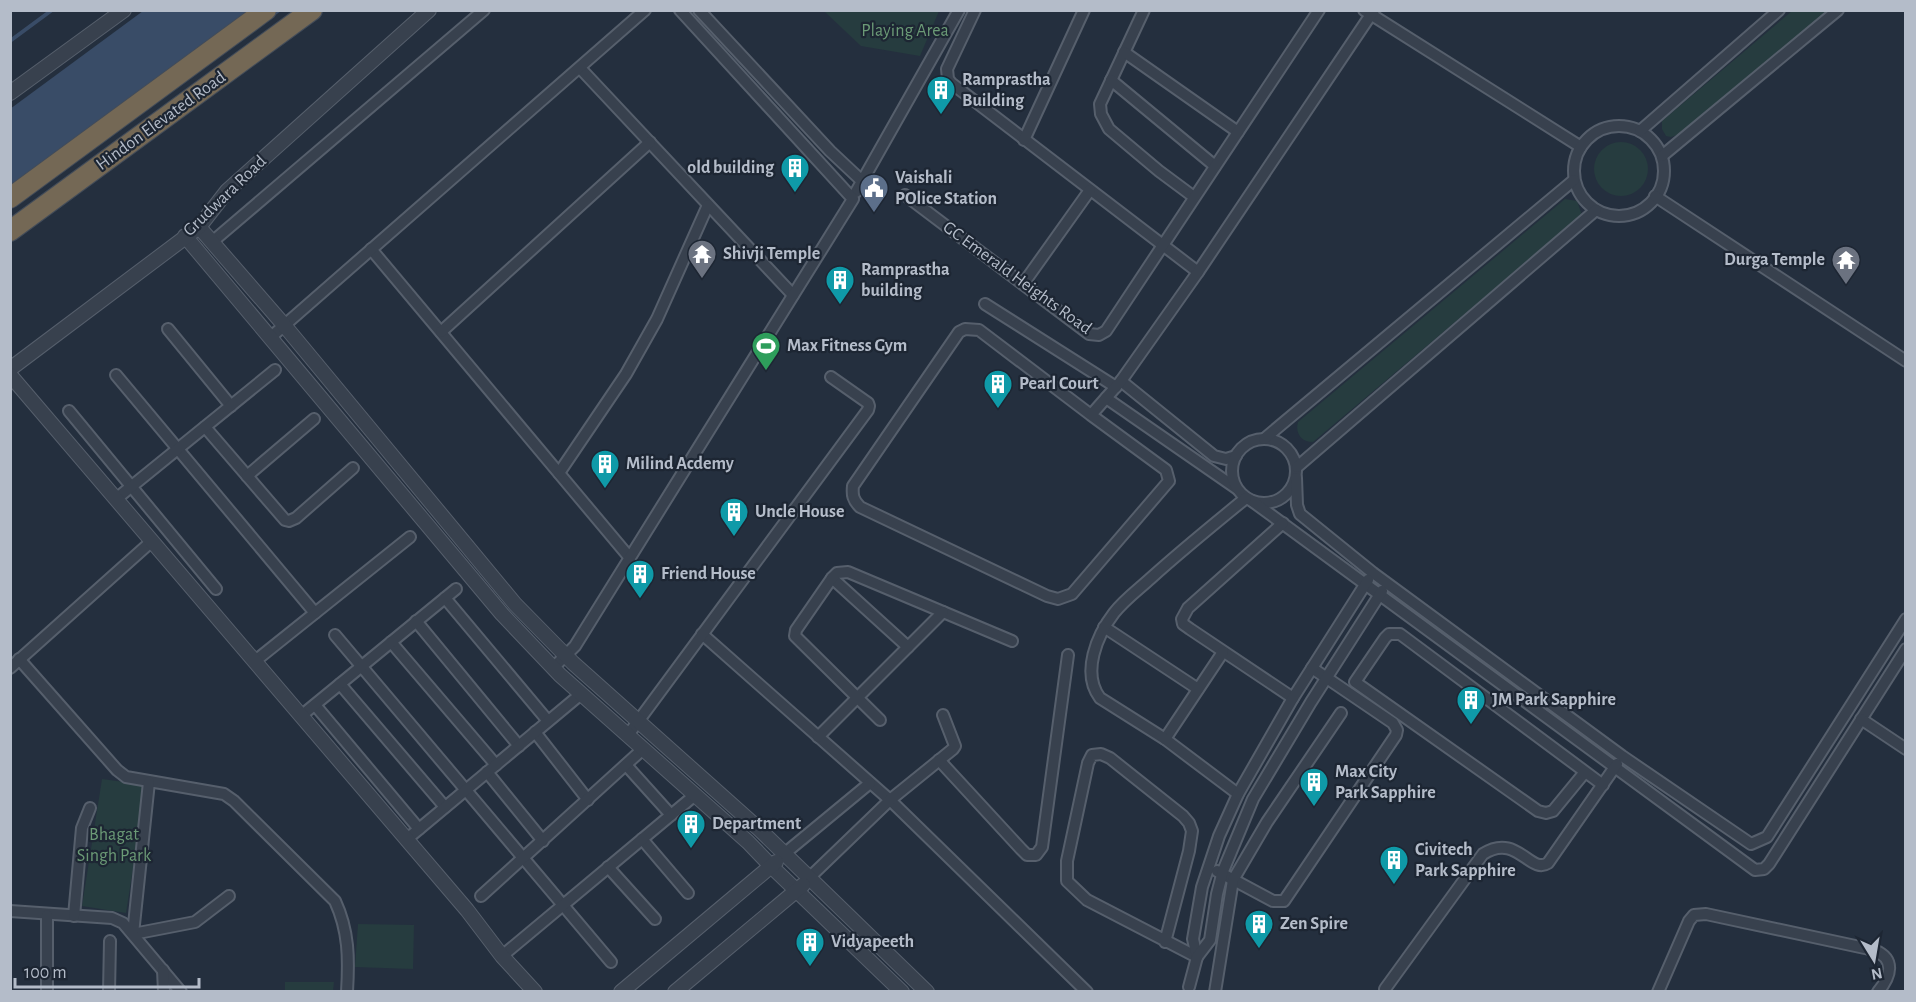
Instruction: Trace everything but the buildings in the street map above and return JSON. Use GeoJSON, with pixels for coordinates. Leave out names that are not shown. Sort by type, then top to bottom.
{"type":"FeatureCollection","features":[{"type":"Feature","properties":{"kind":"highway","name":"Hindon Elevated Road"},"geometry":{"type":"LineString","coordinates":[[10,198],[266,10]]}},
{"type":"Feature","properties":{"kind":"highway","name":"Hindon Elevated Road"},"geometry":{"type":"LineString","coordinates":[[10,231],[312,10]]}},
{"type":"Feature","properties":{"kind":"street"},"geometry":{"type":"LineString","coordinates":[[10,93],[124,10]]}},
{"type":"Feature","properties":{"kind":"street","name":"Grudwara Road"},"geometry":{"type":"LineString","coordinates":[[10,369],[199,227],[227,192],[429,10]]}},
{"type":"Feature","properties":{"kind":"street"},"geometry":{"type":"LineString","coordinates":[[212,242],[484,10]]}},
{"type":"Feature","properties":{"kind":"street"},"geometry":{"type":"LineString","coordinates":[[271,337],[645,10]]}},
{"type":"Feature","properties":{"kind":"street"},"geometry":{"type":"LineString","coordinates":[[553,668],[575,646],[853,199],[680,10]]}},
{"type":"Feature","properties":{"kind":"street"},"geometry":{"type":"LineString","coordinates":[[699,10],[830,151],[862,181]]}},
{"type":"Feature","properties":{"kind":"street"},"geometry":{"type":"LineString","coordinates":[[856,192],[959,10]]}},
{"type":"Feature","properties":{"kind":"street"},"geometry":{"type":"LineString","coordinates":[[975,10],[947,69],[951,84],[1198,272]]}},
{"type":"Feature","properties":{"kind":"street"},"geometry":{"type":"LineString","coordinates":[[1024,140],[1084,10]]}},
{"type":"Feature","properties":{"kind":"street"},"geometry":{"type":"LineString","coordinates":[[1144,10],[1100,104],[1104,122],[1159,171],[1194,197]]}},
{"type":"Feature","properties":{"kind":"street","name":"GC Emerald Heights Road"},"geometry":{"type":"LineString","coordinates":[[905,195],[1089,334],[1100,335],[1106,331],[1319,10]]}},
{"type":"Feature","properties":{"kind":"street"},"geometry":{"type":"LineString","coordinates":[[1640,131],[1779,10]]}},
{"type":"Feature","properties":{"kind":"street"},"geometry":{"type":"LineString","coordinates":[[1662,156],[1838,10]]}},
{"type":"Feature","properties":{"kind":"street"},"geometry":{"type":"LineString","coordinates":[[1091,415],[1119,384],[1198,272],[1370,12],[1581,147]]}},
{"type":"Feature","properties":{"kind":"street"},"geometry":{"type":"LineString","coordinates":[[1124,52],[1238,132]]}},
{"type":"Feature","properties":{"kind":"street"},"geometry":{"type":"LineString","coordinates":[[580,68],[793,296]]}},
{"type":"Feature","properties":{"kind":"street"},"geometry":{"type":"LineString","coordinates":[[1111,80],[1215,166]]}},
{"type":"Feature","properties":{"kind":"street"},"geometry":{"type":"LineString","coordinates":[[1615,126],[1640,131],[1649,137],[1662,156],[1661,187],[1651,202],[1641,210],[1628,215],[1606,214],[1596,210],[1582,197],[1574,180],[1575,159],[1581,147],[1587,139],[1604,128],[1615,126]]}},
{"type":"Feature","properties":{"kind":"street"},"geometry":{"type":"LineString","coordinates":[[441,332],[650,142]]}},
{"type":"Feature","properties":{"kind":"street"},"geometry":{"type":"LineString","coordinates":[[1263,439],[1574,180]]}},
{"type":"Feature","properties":{"kind":"street"},"geometry":{"type":"LineString","coordinates":[[1023,285],[1090,190]]}},
{"type":"Feature","properties":{"kind":"street"},"geometry":{"type":"LineString","coordinates":[[1655,196],[1905,361]]}},
{"type":"Feature","properties":{"kind":"street"},"geometry":{"type":"LineString","coordinates":[[559,474],[626,374],[657,319],[708,205]]}},
{"type":"Feature","properties":{"kind":"street"},"geometry":{"type":"LineString","coordinates":[[1238,794],[1165,739],[1100,698],[1091,681],[1094,651],[1104,627],[1115,611],[1179,552],[1249,499],[1271,503],[1289,492],[1296,473],[1596,210]]}},
{"type":"Feature","properties":{"kind":"street"},"geometry":{"type":"LineString","coordinates":[[199,227],[284,325],[514,604],[566,656],[810,877],[927,992]]}},
{"type":"Feature","properties":{"kind":"street"},"geometry":{"type":"LineString","coordinates":[[185,236],[502,614],[553,668],[748,842],[902,992]]}},
{"type":"Feature","properties":{"kind":"street"},"geometry":{"type":"LineString","coordinates":[[371,249],[630,558]]}},
{"type":"Feature","properties":{"kind":"street"},"geometry":{"type":"LineString","coordinates":[[985,304],[1119,384],[1214,456],[1226,459],[1236,456]]}},
{"type":"Feature","properties":{"kind":"street"},"geometry":{"type":"LineString","coordinates":[[168,329],[231,406]]}},
{"type":"Feature","properties":{"kind":"street"},"geometry":{"type":"LineString","coordinates":[[965,329],[978,330],[1091,415],[1166,470],[1169,481],[1072,594],[1065,598],[1047,596],[870,512],[855,502],[852,495],[853,486],[960,332],[965,329]]}},
{"type":"Feature","properties":{"kind":"street"},"geometry":{"type":"LineString","coordinates":[[116,499],[275,370]]}},
{"type":"Feature","properties":{"kind":"street"},"geometry":{"type":"LineString","coordinates":[[10,375],[407,839],[467,910],[502,956],[535,992]]}},
{"type":"Feature","properties":{"kind":"street"},"geometry":{"type":"LineString","coordinates":[[116,375],[315,613]]}},
{"type":"Feature","properties":{"kind":"street"},"geometry":{"type":"LineString","coordinates":[[628,735],[868,410],[868,403],[831,377]]}},
{"type":"Feature","properties":{"kind":"street"},"geometry":{"type":"LineString","coordinates":[[1106,398],[1236,488],[1748,866],[1760,870],[1769,864],[1905,649]]}},
{"type":"Feature","properties":{"kind":"street"},"geometry":{"type":"LineString","coordinates":[[69,411],[216,589]]}},
{"type":"Feature","properties":{"kind":"street"},"geometry":{"type":"LineString","coordinates":[[247,476],[314,419]]}},
{"type":"Feature","properties":{"kind":"street"},"geometry":{"type":"LineString","coordinates":[[205,427],[285,520],[296,518],[353,468]]}},
{"type":"Feature","properties":{"kind":"street"},"geometry":{"type":"LineString","coordinates":[[1236,488],[1232,479],[1232,464],[1241,448],[1254,440],[1263,439],[1272,439],[1287,448],[1295,460],[1297,505],[1300,514],[1387,584],[1622,756],[1751,844],[1767,837],[1905,619]]}},
{"type":"Feature","properties":{"kind":"street"},"geometry":{"type":"LineString","coordinates":[[1283,523],[1183,614],[1183,624],[1293,698]]}},
{"type":"Feature","properties":{"kind":"street"},"geometry":{"type":"LineString","coordinates":[[255,661],[410,537]]}},
{"type":"Feature","properties":{"kind":"street"},"geometry":{"type":"LineString","coordinates":[[10,668],[152,541]]}},
{"type":"Feature","properties":{"kind":"street"},"geometry":{"type":"LineString","coordinates":[[880,720],[795,636],[796,630],[837,573],[848,572],[1012,641]]}},
{"type":"Feature","properties":{"kind":"street"},"geometry":{"type":"LineString","coordinates":[[1197,957],[1192,939],[1202,887],[1219,836],[1238,794],[1293,698],[1373,573]]}},
{"type":"Feature","properties":{"kind":"street"},"geometry":{"type":"LineString","coordinates":[[832,578],[908,647]]}},
{"type":"Feature","properties":{"kind":"street"},"geometry":{"type":"LineString","coordinates":[[1189,987],[1197,957],[1210,940],[1222,874],[1253,799],[1326,678],[1387,584]]}},
{"type":"Feature","properties":{"kind":"street"},"geometry":{"type":"LineString","coordinates":[[419,829],[311,708],[456,589]]}},
{"type":"Feature","properties":{"kind":"street"},"geometry":{"type":"LineString","coordinates":[[445,598],[548,721]]}},
{"type":"Feature","properties":{"kind":"street"},"geometry":{"type":"LineString","coordinates":[[818,737],[943,612]]}},
{"type":"Feature","properties":{"kind":"street"},"geometry":{"type":"LineString","coordinates":[[416,621],[519,746]]}},
{"type":"Feature","properties":{"kind":"street"},"geometry":{"type":"LineString","coordinates":[[1104,627],[1198,689]]}},
{"type":"Feature","properties":{"kind":"street"},"geometry":{"type":"LineString","coordinates":[[702,634],[890,800],[1087,992]]}},
{"type":"Feature","properties":{"kind":"street"},"geometry":{"type":"LineString","coordinates":[[1585,772],[1552,811],[1546,813],[1538,810],[1355,681],[1384,638],[1389,634],[1400,634],[1603,785]]}},
{"type":"Feature","properties":{"kind":"street"},"geometry":{"type":"LineString","coordinates":[[335,635],[611,962]]}},
{"type":"Feature","properties":{"kind":"street"},"geometry":{"type":"LineString","coordinates":[[391,642],[496,765]]}},
{"type":"Feature","properties":{"kind":"street"},"geometry":{"type":"LineString","coordinates":[[1165,739],[1223,652]]}},
{"type":"Feature","properties":{"kind":"street"},"geometry":{"type":"LineString","coordinates":[[939,760],[1027,855],[1036,855],[1042,847],[1068,656]]}},
{"type":"Feature","properties":{"kind":"street"},"geometry":{"type":"LineString","coordinates":[[19,659],[117,770],[126,777],[224,794],[234,801],[335,901],[347,937],[347,992]]}},
{"type":"Feature","properties":{"kind":"street"},"geometry":{"type":"LineString","coordinates":[[1209,866],[1273,901],[1284,901],[1396,735],[1397,730],[1393,723],[1312,668]]}},
{"type":"Feature","properties":{"kind":"street"},"geometry":{"type":"LineString","coordinates":[[340,684],[445,807]]}},
{"type":"Feature","properties":{"kind":"street"},"geometry":{"type":"LineString","coordinates":[[407,839],[581,694]]}},
{"type":"Feature","properties":{"kind":"street"},"geometry":{"type":"LineString","coordinates":[[1215,992],[1233,880],[1267,822],[1341,713]]}},
{"type":"Feature","properties":{"kind":"street"},"geometry":{"type":"LineString","coordinates":[[683,989],[797,891],[890,800],[955,746],[943,715]]}},
{"type":"Feature","properties":{"kind":"street"},"geometry":{"type":"LineString","coordinates":[[1861,719],[1905,749]]}},
{"type":"Feature","properties":{"kind":"street"},"geometry":{"type":"LineString","coordinates":[[1836,728],[1850,736]]}},
{"type":"Feature","properties":{"kind":"street"},"geometry":{"type":"LineString","coordinates":[[535,732],[588,800]]}},
{"type":"Feature","properties":{"kind":"street"},"geometry":{"type":"LineString","coordinates":[[481,896],[643,749]]}},
{"type":"Feature","properties":{"kind":"street"},"geometry":{"type":"LineString","coordinates":[[1165,942],[1190,851],[1192,831],[1189,823],[1110,759],[1101,753],[1092,755],[1088,763],[1067,861],[1067,881],[1087,900],[1165,942],[1197,957]]}},
{"type":"Feature","properties":{"kind":"street"},"geometry":{"type":"LineString","coordinates":[[1385,989],[1483,854],[1490,849],[1509,848],[1516,850],[1536,866],[1544,866],[1554,857],[1622,756]]}},
{"type":"Feature","properties":{"kind":"street"},"geometry":{"type":"LineString","coordinates":[[626,765],[671,815]]}},
{"type":"Feature","properties":{"kind":"street"},"geometry":{"type":"LineString","coordinates":[[487,772],[543,841]]}},
{"type":"Feature","properties":{"kind":"street"},"geometry":{"type":"LineString","coordinates":[[133,934],[149,782]]}},
{"type":"Feature","properties":{"kind":"street"},"geometry":{"type":"LineString","coordinates":[[621,992],[870,783]]}},
{"type":"Feature","properties":{"kind":"street"},"geometry":{"type":"LineString","coordinates":[[502,956],[695,795]]}},
{"type":"Feature","properties":{"kind":"street"},"geometry":{"type":"LineString","coordinates":[[74,916],[82,828],[90,808]]}},
{"type":"Feature","properties":{"kind":"street"},"geometry":{"type":"LineString","coordinates":[[642,839],[688,893]]}},
{"type":"Feature","properties":{"kind":"street"},"geometry":{"type":"LineString","coordinates":[[608,867],[655,919]]}},
{"type":"Feature","properties":{"kind":"street"},"geometry":{"type":"LineString","coordinates":[[133,934],[195,922],[229,896]]}},
{"type":"Feature","properties":{"kind":"street"},"geometry":{"type":"LineString","coordinates":[[10,911],[112,918],[123,923],[181,992]]}},
{"type":"Feature","properties":{"kind":"street"},"geometry":{"type":"LineString","coordinates":[[1658,992],[1689,921],[1694,915],[1706,914],[1863,947],[1884,954],[1889,962],[1889,974],[1878,992]]}},
{"type":"Feature","properties":{"kind":"street"},"geometry":{"type":"LineString","coordinates":[[47,915],[47,992]]}},
{"type":"Feature","properties":{"kind":"street"},"geometry":{"type":"LineString","coordinates":[[109,992],[110,941]]}},
{"type":"Feature","properties":{"kind":"street"},"geometry":{"type":"LineString","coordinates":[[163,970],[164,992]]}},
{"type":"Feature","properties":{"kind":"green space","name":"Playing Area"},"geometry":{"type":"Polygon","coordinates":[[[824,11],[939,11],[920,56],[861,46],[824,11]]]}},
{"type":"Feature","properties":{"kind":"green space"},"geometry":{"type":"Polygon","coordinates":[[[1792,11],[1829,11],[1680,134],[1666,136],[1662,129],[1662,121],[1792,11]]]}},
{"type":"Feature","properties":{"kind":"green space"},"geometry":{"type":"Polygon","coordinates":[[[1616,142],[1626,142],[1636,146],[1644,154],[1648,169],[1644,184],[1636,192],[1626,196],[1616,196],[1606,192],[1598,184],[1594,174],[1594,164],[1598,154],[1606,146],[1616,142]]]}},
{"type":"Feature","properties":{"kind":"green space"},"geometry":{"type":"Polygon","coordinates":[[[1565,199],[1577,201],[1582,215],[1313,442],[1300,436],[1297,430],[1298,422],[1565,199]]]}},
{"type":"Feature","properties":{"kind":"green space","name":"Bhagat Singh Park"},"geometry":{"type":"Polygon","coordinates":[[[102,779],[146,785],[126,913],[82,906],[102,779]]]}},
{"type":"Feature","properties":{"kind":"green space"},"geometry":{"type":"Polygon","coordinates":[[[358,924],[414,925],[413,969],[355,967],[358,924]]]}},
{"type":"Feature","properties":{"kind":"green space"},"geometry":{"type":"Polygon","coordinates":[[[285,982],[334,982],[333,991],[285,991],[285,982]]]}},
{"type":"Feature","properties":{"kind":"water"},"geometry":{"type":"Polygon","coordinates":[[[143,11],[281,11],[11,208],[10,109],[143,11]]]}},
{"type":"Feature","properties":{"kind":"waterway"},"geometry":{"type":"LineString","coordinates":[[10,41],[52,10]]}},
{"type":"Feature","properties":{"kind":"place","name":"Ramprastha Building"},"geometry":{"type":"Point","coordinates":[941,116]}},
{"type":"Feature","properties":{"kind":"place","name":"old building"},"geometry":{"type":"Point","coordinates":[795,194]}},
{"type":"Feature","properties":{"kind":"place","name":"Vaishali POlice Station"},"geometry":{"type":"Point","coordinates":[874,214]}},
{"type":"Feature","properties":{"kind":"place","name":"Shivji Temple"},"geometry":{"type":"Point","coordinates":[702,280]}},
{"type":"Feature","properties":{"kind":"place","name":"Durga Temple"},"geometry":{"type":"Point","coordinates":[1846,286]}},
{"type":"Feature","properties":{"kind":"place","name":"Ramprastha building"},"geometry":{"type":"Point","coordinates":[840,306]}},
{"type":"Feature","properties":{"kind":"place","name":"Max Fitness Gym"},"geometry":{"type":"Point","coordinates":[766,372]}},
{"type":"Feature","properties":{"kind":"place","name":"Pearl Court"},"geometry":{"type":"Point","coordinates":[998,410]}},
{"type":"Feature","properties":{"kind":"place","name":"Milind Acdemy"},"geometry":{"type":"Point","coordinates":[605,490]}},
{"type":"Feature","properties":{"kind":"place","name":"Uncle House"},"geometry":{"type":"Point","coordinates":[734,538]}},
{"type":"Feature","properties":{"kind":"place","name":"Friend House"},"geometry":{"type":"Point","coordinates":[640,600]}},
{"type":"Feature","properties":{"kind":"place","name":"JM Park Sapphire"},"geometry":{"type":"Point","coordinates":[1471,726]}},
{"type":"Feature","properties":{"kind":"place","name":"Max City Park Sapphire"},"geometry":{"type":"Point","coordinates":[1314,808]}},
{"type":"Feature","properties":{"kind":"place","name":"Department"},"geometry":{"type":"Point","coordinates":[691,850]}},
{"type":"Feature","properties":{"kind":"place","name":"Civitech Park Sapphire"},"geometry":{"type":"Point","coordinates":[1394,886]}},
{"type":"Feature","properties":{"kind":"place","name":"Zen Spire"},"geometry":{"type":"Point","coordinates":[1259,950]}},
{"type":"Feature","properties":{"kind":"place","name":"Vidyapeeth"},"geometry":{"type":"Point","coordinates":[810,968]}}]}
